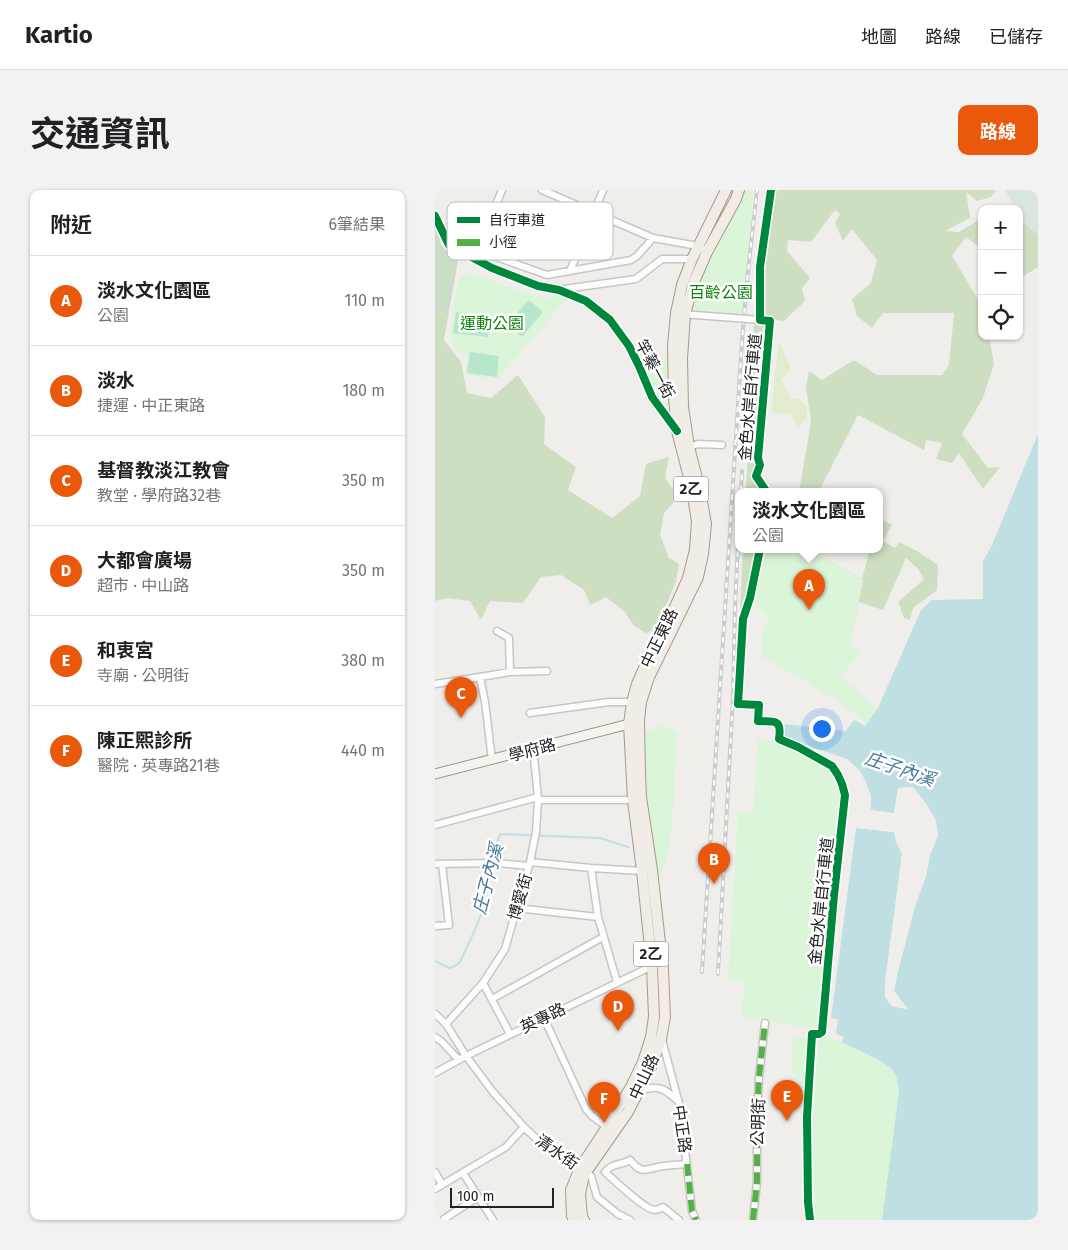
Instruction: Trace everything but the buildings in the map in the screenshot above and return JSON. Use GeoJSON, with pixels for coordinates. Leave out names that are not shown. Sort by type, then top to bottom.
{"type":"FeatureCollection","features":[{"type":"Feature","properties":{"kind":"main road","name":"2乙"},"geometry":{"type":"LineString","coordinates":[[702,249],[727,190]]}},
{"type":"Feature","properties":{"kind":"main road","name":"2乙"},"geometry":{"type":"LineString","coordinates":[[702,249],[736,199],[739,190]]}},
{"type":"Feature","properties":{"kind":"main road","name":"中正東路"},"geometry":{"type":"LineString","coordinates":[[656,1038],[653,1017],[652,966],[633,800],[629,724],[637,702],[698,578],[703,554],[706,524],[689,447],[683,407],[681,314],[682,285],[692,259],[702,249]]}},
{"type":"Feature","properties":{"kind":"main road","name":"中正東路"},"geometry":{"type":"LineString","coordinates":[[656,1038],[665,1017],[663,970],[652,870],[641,798],[637,684],[674,609],[687,578],[695,550],[697,521],[691,485],[677,431],[673,397],[673,355],[681,314],[693,282],[702,249]]}},
{"type":"Feature","properties":{"kind":"main road","name":"中山路"},"geometry":{"type":"LineString","coordinates":[[583,1170],[625,1115],[640,1088],[652,1065],[656,1038]]}},
{"type":"Feature","properties":{"kind":"main road","name":"中山路"},"geometry":{"type":"LineString","coordinates":[[570,1219],[571,1190],[632,1084],[656,1038]]}},
{"type":"Feature","properties":{"kind":"main road","name":"中山路"},"geometry":{"type":"LineString","coordinates":[[583,1170],[585,1175],[579,1194],[583,1220]]}},
{"type":"Feature","properties":{"kind":"street"},"geometry":{"type":"LineString","coordinates":[[497,202],[502,190]]}},
{"type":"Feature","properties":{"kind":"street"},"geometry":{"type":"LineString","coordinates":[[542,190],[570,202]]}},
{"type":"Feature","properties":{"kind":"street"},"geometry":{"type":"LineString","coordinates":[[598,202],[603,190]]}},
{"type":"Feature","properties":{"kind":"street","name":"竿蓁一街"},"geometry":{"type":"LineString","coordinates":[[435,216],[447,241]]}},
{"type":"Feature","properties":{"kind":"street"},"geometry":{"type":"LineString","coordinates":[[613,220],[653,238],[702,249]]}},
{"type":"Feature","properties":{"kind":"street"},"geometry":{"type":"LineString","coordinates":[[505,260],[547,275],[631,260],[653,238]]}},
{"type":"Feature","properties":{"kind":"street"},"geometry":{"type":"LineString","coordinates":[[564,289],[636,279],[662,259],[692,259]]}},
{"type":"Feature","properties":{"kind":"street","name":"竿蓁一街"},"geometry":{"type":"LineString","coordinates":[[477,260],[538,286],[559,290],[586,301],[610,320],[629,346],[652,397],[677,431]]}},
{"type":"Feature","properties":{"kind":"street"},"geometry":{"type":"LineString","coordinates":[[570,271],[574,260]]}},
{"type":"Feature","properties":{"kind":"street"},"geometry":{"type":"LineString","coordinates":[[681,314],[760,320]]}},
{"type":"Feature","properties":{"kind":"street"},"geometry":{"type":"LineString","coordinates":[[689,447],[699,444],[722,445]]}},
{"type":"Feature","properties":{"kind":"street"},"geometry":{"type":"LineString","coordinates":[[497,631],[509,638],[510,672]]}},
{"type":"Feature","properties":{"kind":"street"},"geometry":{"type":"LineString","coordinates":[[435,684],[510,672],[547,671]]}},
{"type":"Feature","properties":{"kind":"street"},"geometry":{"type":"LineString","coordinates":[[480,677],[492,760]]}},
{"type":"Feature","properties":{"kind":"street"},"geometry":{"type":"LineString","coordinates":[[530,713],[609,702],[637,702]]}},
{"type":"Feature","properties":{"kind":"street"},"geometry":{"type":"LineString","coordinates":[[629,724],[639,720]]}},
{"type":"Feature","properties":{"kind":"street","name":"學府路"},"geometry":{"type":"LineString","coordinates":[[435,774],[629,724]]}},
{"type":"Feature","properties":{"kind":"street","name":"博愛街"},"geometry":{"type":"LineString","coordinates":[[446,1024],[483,983],[505,949],[530,864],[536,832],[538,798],[533,750]]}},
{"type":"Feature","properties":{"kind":"street"},"geometry":{"type":"LineString","coordinates":[[435,825],[538,798],[633,800]]}},
{"type":"Feature","properties":{"kind":"street"},"geometry":{"type":"LineString","coordinates":[[435,857],[449,926],[435,926]]}},
{"type":"Feature","properties":{"kind":"street"},"geometry":{"type":"LineString","coordinates":[[437,864],[530,864],[642,871]]}},
{"type":"Feature","properties":{"kind":"street"},"geometry":{"type":"LineString","coordinates":[[591,868],[598,918],[617,982]]}},
{"type":"Feature","properties":{"kind":"street"},"geometry":{"type":"LineString","coordinates":[[516,908],[598,918]]}},
{"type":"Feature","properties":{"kind":"street"},"geometry":{"type":"LineString","coordinates":[[492,1000],[603,937]]}},
{"type":"Feature","properties":{"kind":"street","name":"英專路"},"geometry":{"type":"LineString","coordinates":[[435,1073],[510,1034],[652,966]]}},
{"type":"Feature","properties":{"kind":"street"},"geometry":{"type":"LineString","coordinates":[[483,983],[510,1034]]}},
{"type":"Feature","properties":{"kind":"street","name":"清水街"},"geometry":{"type":"LineString","coordinates":[[435,1014],[446,1024],[466,1056],[493,1092],[524,1127],[545,1148],[591,1176],[597,1197],[618,1214],[630,1220]]}},
{"type":"Feature","properties":{"kind":"street"},"geometry":{"type":"LineString","coordinates":[[543,1018],[586,1109],[607,1127]]}},
{"type":"Feature","properties":{"kind":"street","name":"公明街"},"geometry":{"type":"LineString","coordinates":[[753,1220],[757,1182],[757,1116],[765,1023]]}},
{"type":"Feature","properties":{"kind":"street"},"geometry":{"type":"LineString","coordinates":[[435,1037],[459,1060]]}},
{"type":"Feature","properties":{"kind":"street","name":"中正路"},"geometry":{"type":"LineString","coordinates":[[656,1038],[678,1101],[692,1211],[696,1220]]}},
{"type":"Feature","properties":{"kind":"street"},"geometry":{"type":"LineString","coordinates":[[640,1088],[645,1090],[656,1088],[663,1090],[678,1101]]}},
{"type":"Feature","properties":{"kind":"street"},"geometry":{"type":"LineString","coordinates":[[435,1172],[438,1187],[506,1147],[524,1127]]}},
{"type":"Feature","properties":{"kind":"street"},"geometry":{"type":"LineString","coordinates":[[679,1220],[663,1207],[657,1210],[642,1204],[605,1172],[612,1165],[626,1163],[630,1160],[637,1167],[648,1171],[657,1167],[687,1164]]}},
{"type":"Feature","properties":{"kind":"street"},"geometry":{"type":"LineString","coordinates":[[463,1173],[493,1220]]}},
{"type":"Feature","properties":{"kind":"street"},"geometry":{"type":"LineString","coordinates":[[444,1219],[478,1197]]}},
{"type":"Feature","properties":{"kind":"green space","name":"百齡公園"},"geometry":{"type":"Polygon","coordinates":[[[745,190],[753,190],[742,317],[692,313],[700,280],[745,190]]]}},
{"type":"Feature","properties":{"kind":"green space"},"geometry":{"type":"Polygon","coordinates":[[[773,190],[996,190],[991,197],[977,201],[966,192],[970,218],[945,231],[959,232],[978,220],[978,246],[966,237],[952,256],[978,299],[978,340],[990,340],[994,364],[983,398],[962,434],[988,468],[1000,467],[983,489],[959,453],[952,463],[936,459],[942,443],[926,440],[924,450],[858,415],[821,488],[800,488],[811,422],[806,386],[809,371],[822,380],[854,360],[877,375],[942,375],[949,365],[954,313],[883,313],[872,328],[857,316],[852,299],[871,283],[877,260],[852,229],[843,241],[835,223],[840,214],[835,210],[811,242],[788,240],[787,251],[810,278],[802,288],[805,301],[784,321],[759,318],[761,266],[773,190]]]}},
{"type":"Feature","properties":{"kind":"green space"},"geometry":{"type":"Polygon","coordinates":[[[1023,223],[1038,234],[1038,267],[1024,276],[1023,223]]]}},
{"type":"Feature","properties":{"kind":"green space"},"geometry":{"type":"Polygon","coordinates":[[[435,224],[441,245],[447,249],[447,260],[458,260],[449,310],[435,316],[435,224]]]}},
{"type":"Feature","properties":{"kind":"green space","name":"運動公園"},"geometry":{"type":"Polygon","coordinates":[[[469,273],[535,296],[546,298],[555,293],[569,296],[498,379],[465,375],[468,355],[456,349],[450,337],[458,281],[469,273]]]}},
{"type":"Feature","properties":{"kind":"green space"},"geometry":{"type":"Polygon","coordinates":[[[529,300],[543,312],[522,337],[507,324],[529,300]]]}},
{"type":"Feature","properties":{"kind":"green space"},"geometry":{"type":"Polygon","coordinates":[[[449,310],[444,340],[461,362],[467,393],[491,398],[518,375],[545,417],[544,444],[576,467],[568,490],[612,518],[640,496],[646,464],[669,457],[665,478],[674,491],[675,501],[664,513],[660,535],[669,558],[679,564],[676,581],[666,606],[663,607],[656,629],[646,633],[634,626],[625,612],[606,597],[590,605],[584,590],[561,575],[541,577],[523,603],[490,601],[481,620],[470,601],[447,598],[435,601],[435,316],[449,310]]]}},
{"type":"Feature","properties":{"kind":"green space"},"geometry":{"type":"Polygon","coordinates":[[[456,312],[490,316],[488,337],[453,333],[456,312]]]}},
{"type":"Feature","properties":{"kind":"green space"},"geometry":{"type":"Polygon","coordinates":[[[754,324],[763,325],[752,463],[759,466],[766,488],[746,488],[754,324]]]}},
{"type":"Feature","properties":{"kind":"green space"},"geometry":{"type":"Polygon","coordinates":[[[779,341],[791,369],[781,380],[791,400],[797,398],[807,406],[807,418],[797,427],[792,414],[772,413],[779,341]]]}},
{"type":"Feature","properties":{"kind":"green space"},"geometry":{"type":"Polygon","coordinates":[[[470,352],[499,356],[497,377],[467,373],[470,352]]]}},
{"type":"Feature","properties":{"kind":"green space"},"geometry":{"type":"Polygon","coordinates":[[[641,358],[667,358],[669,415],[655,396],[646,379],[641,358]]]}},
{"type":"Feature","properties":{"kind":"green space"},"geometry":{"type":"Polygon","coordinates":[[[883,520],[892,525],[883,541],[883,520]]]}},
{"type":"Feature","properties":{"kind":"green space"},"geometry":{"type":"Polygon","coordinates":[[[883,541],[895,548],[899,542],[938,565],[937,590],[913,608],[910,620],[904,618],[898,602],[924,579],[918,569],[906,558],[883,610],[859,602],[854,628],[754,604],[766,553],[815,553],[862,579],[869,553],[883,553],[883,541]]]}},
{"type":"Feature","properties":{"kind":"green space"},"geometry":{"type":"Polygon","coordinates":[[[743,553],[761,553],[753,588],[740,610],[743,553]]]}},
{"type":"Feature","properties":{"kind":"green space"},"geometry":{"type":"Polygon","coordinates":[[[766,553],[815,553],[863,580],[851,644],[859,654],[840,677],[878,709],[866,723],[829,694],[826,697],[809,683],[762,656],[761,635],[769,618],[754,604],[766,553]]]}},
{"type":"Feature","properties":{"kind":"green space"},"geometry":{"type":"Polygon","coordinates":[[[661,726],[672,729],[677,734],[669,848],[660,878],[657,879],[654,874],[647,802],[644,737],[651,730],[661,726]]]}},
{"type":"Feature","properties":{"kind":"green space"},"geometry":{"type":"Polygon","coordinates":[[[758,739],[782,742],[833,768],[842,787],[844,801],[829,926],[821,1029],[742,1018],[744,981],[728,980],[737,812],[753,813],[758,739]]]}},
{"type":"Feature","properties":{"kind":"green space"},"geometry":{"type":"Polygon","coordinates":[[[792,1036],[807,1038],[805,1100],[800,1099],[800,1086],[792,1070],[792,1036]]]}},
{"type":"Feature","properties":{"kind":"green space"},"geometry":{"type":"Polygon","coordinates":[[[819,1036],[842,1042],[870,1055],[891,1068],[898,1082],[899,1092],[882,1220],[815,1220],[813,1203],[813,1116],[819,1036]]]}},
{"type":"Feature","properties":{"kind":"shaded area"},"geometry":{"type":"Polygon","coordinates":[[[1005,190],[1038,190],[1038,234],[1023,223],[1023,205],[1014,205],[1005,190]]]}},
{"type":"Feature","properties":{"kind":"water"},"geometry":{"type":"Polygon","coordinates":[[[1038,434],[1038,1220],[882,1220],[899,1092],[897,1079],[894,1072],[885,1064],[842,1042],[844,1037],[836,1034],[838,1019],[831,1018],[856,828],[894,832],[902,854],[885,983],[885,997],[892,1006],[907,1009],[894,991],[915,906],[938,835],[936,821],[927,805],[913,787],[898,789],[894,814],[871,810],[871,796],[860,771],[847,759],[783,737],[784,724],[846,731],[854,720],[865,726],[878,708],[921,610],[932,600],[983,599],[983,561],[992,545],[1038,434]]]}},
{"type":"Feature","properties":{"kind":"pier"},"geometry":{"type":"Polygon","coordinates":[[[860,771],[871,796],[871,810],[894,813],[898,788],[913,787],[927,805],[936,821],[938,835],[915,906],[894,991],[908,1009],[892,1006],[885,997],[885,983],[902,854],[894,832],[856,828],[856,825],[896,830],[904,853],[888,983],[888,996],[894,1003],[902,1005],[892,990],[927,854],[935,835],[934,822],[912,789],[900,790],[896,816],[870,812],[868,810],[868,797],[860,771]]]}},
{"type":"Feature","properties":{"kind":"waterway","name":"庄子內溪"},"geometry":{"type":"LineString","coordinates":[[435,961],[449,968],[460,962],[482,912],[493,867],[496,845],[501,834],[600,838],[628,847]]}},
{"type":"Feature","properties":{"kind":"railway"},"geometry":{"type":"LineString","coordinates":[[702,972],[742,341],[757,190]]}},
{"type":"Feature","properties":{"kind":"railway"},"geometry":{"type":"LineString","coordinates":[[741,488],[742,471]]}},
{"type":"Feature","properties":{"kind":"railway"},"geometry":{"type":"LineString","coordinates":[[718,974],[733,696],[738,553]]}},
{"type":"Feature","properties":{"kind":"marked path"},"geometry":{"type":"LineString","coordinates":[[753,1220],[757,1182],[759,1077],[765,1023]]}},
{"type":"Feature","properties":{"kind":"marked path"},"geometry":{"type":"LineString","coordinates":[[687,1164],[692,1211],[696,1220]]}},
{"type":"Feature","properties":{"kind":"cycle path","name":"金色水岸自行車道"},"geometry":{"type":"LineString","coordinates":[[764,488],[756,476],[760,465],[758,458],[770,321],[760,320],[760,267],[771,190]]}},
{"type":"Feature","properties":{"kind":"cycle path"},"geometry":{"type":"LineString","coordinates":[[435,216],[447,241]]}},
{"type":"Feature","properties":{"kind":"cycle path"},"geometry":{"type":"LineString","coordinates":[[477,260],[538,286],[559,290],[586,301],[610,320],[629,346],[652,397],[677,431]]}},
{"type":"Feature","properties":{"kind":"cycle path","name":"金色水岸自行車道"},"geometry":{"type":"LineString","coordinates":[[759,553],[750,598],[743,619],[738,704],[759,705],[758,721],[776,722],[780,732],[779,739],[832,766],[838,775],[845,795],[822,1032],[812,1034],[807,1117],[810,1220]]}},
{"type":"Feature","properties":{"kind":"place","name":"淡水文化園區"},"geometry":{"type":"Point","coordinates":[809,610]}},
{"type":"Feature","properties":{"kind":"place","name":"基督教淡江教會"},"geometry":{"type":"Point","coordinates":[461,718]}},
{"type":"Feature","properties":{"kind":"place","name":"淡水"},"geometry":{"type":"Point","coordinates":[714,884]}},
{"type":"Feature","properties":{"kind":"place","name":"大都會廣場"},"geometry":{"type":"Point","coordinates":[618,1031]}},
{"type":"Feature","properties":{"kind":"place","name":"和衷宮"},"geometry":{"type":"Point","coordinates":[787,1121]}},
{"type":"Feature","properties":{"kind":"place","name":"陳正煕診所"},"geometry":{"type":"Point","coordinates":[604,1123]}}]}
